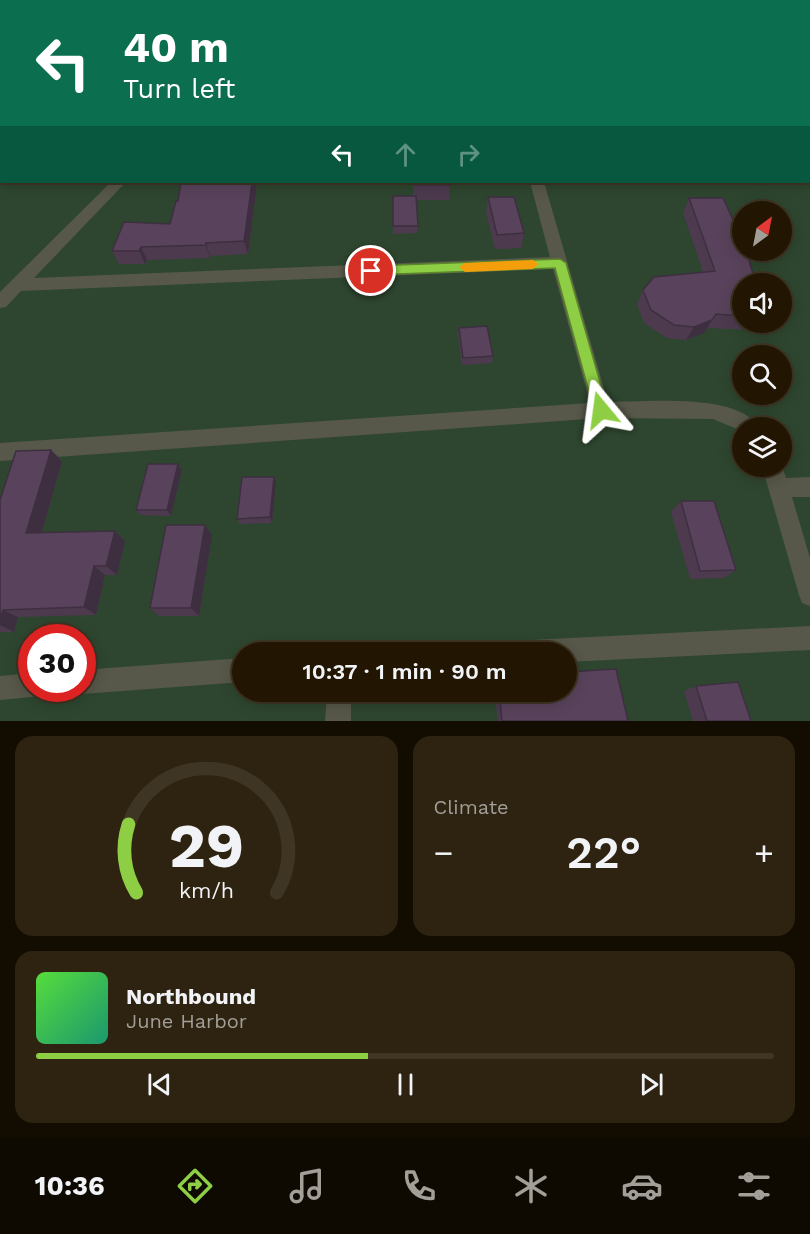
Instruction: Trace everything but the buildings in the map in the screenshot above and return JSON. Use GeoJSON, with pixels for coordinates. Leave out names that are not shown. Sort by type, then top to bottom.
{"type":"FeatureCollection","features":[{"type":"Feature","properties":{"kind":"street"},"geometry":{"type":"LineString","coordinates":[[0,302],[118,183]]}},
{"type":"Feature","properties":{"kind":"street"},"geometry":{"type":"LineString","coordinates":[[537,183],[601,410]]}},
{"type":"Feature","properties":{"kind":"street"},"geometry":{"type":"LineString","coordinates":[[16,285],[560,263]]}},
{"type":"Feature","properties":{"kind":"street"},"geometry":{"type":"LineString","coordinates":[[0,452],[601,410],[714,411],[732,418]]}},
{"type":"Feature","properties":{"kind":"street"},"geometry":{"type":"LineString","coordinates":[[776,477],[810,595]]}},
{"type":"Feature","properties":{"kind":"street"},"geometry":{"type":"LineString","coordinates":[[779,488],[810,487]]}},
{"type":"Feature","properties":{"kind":"street"},"geometry":{"type":"LineString","coordinates":[[577,650],[810,638]]}},
{"type":"Feature","properties":{"kind":"street"},"geometry":{"type":"LineString","coordinates":[[96,680],[232,671]]}},
{"type":"Feature","properties":{"kind":"street"},"geometry":{"type":"LineString","coordinates":[[0,688],[18,686]]}},
{"type":"Feature","properties":{"kind":"street"},"geometry":{"type":"LineString","coordinates":[[338,721],[339,702]]}},
{"type":"Feature","properties":{"kind":"green space"},"geometry":{"type":"Polygon","coordinates":[[[0,183],[810,183],[810,721],[0,721],[0,183]]]}},
{"type":"Feature","properties":{"kind":"slow traffic"},"geometry":{"type":"LineString","coordinates":[[465,267],[533,264]]}},
{"type":"Feature","properties":{"kind":"route"},"geometry":{"type":"LineString","coordinates":[[371,271],[560,263],[601,410]]}}]}
